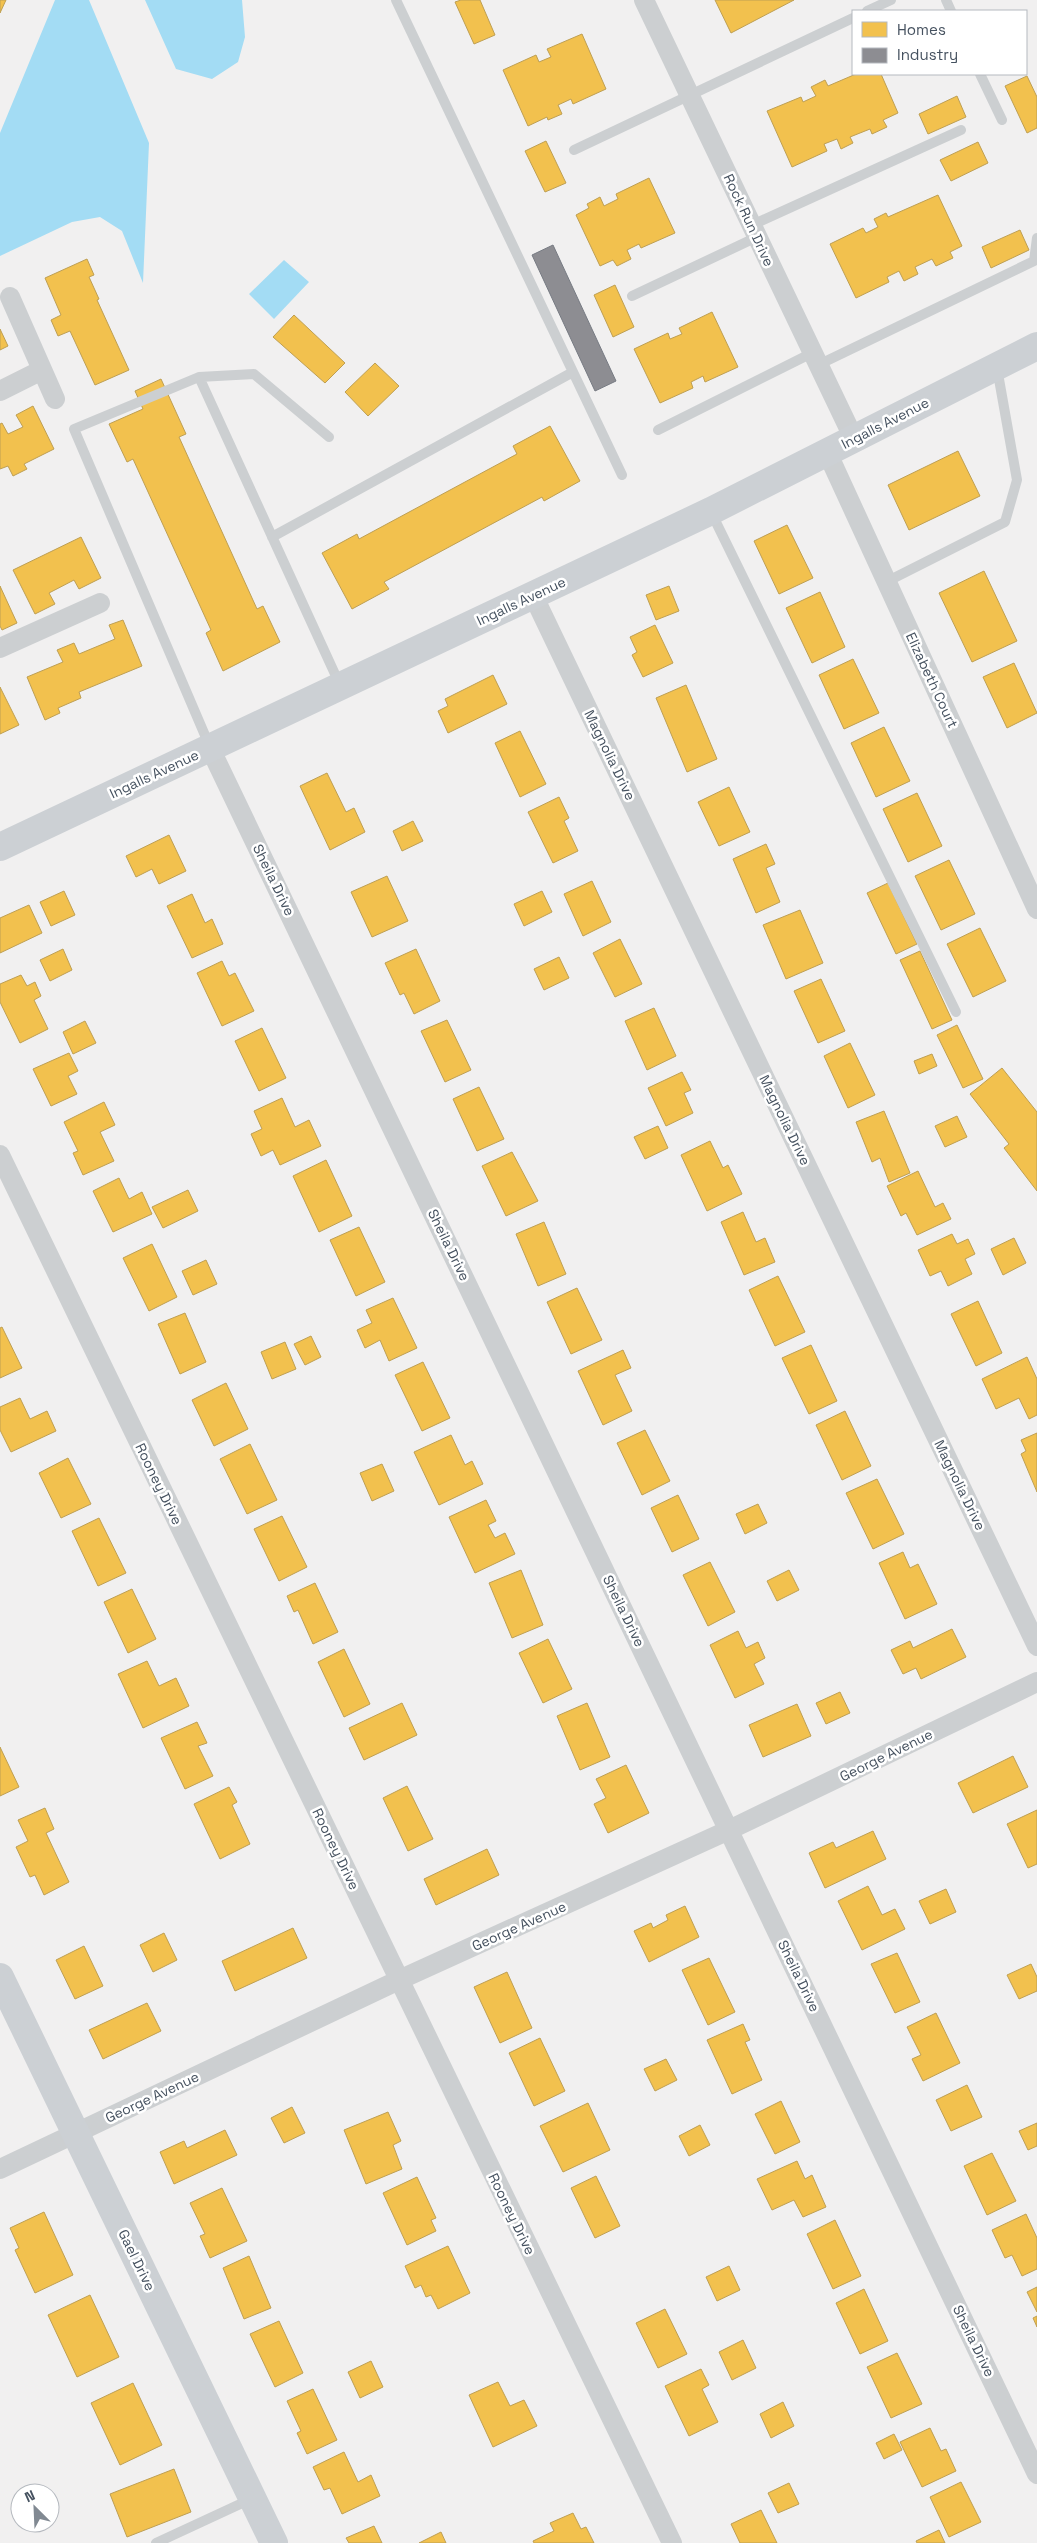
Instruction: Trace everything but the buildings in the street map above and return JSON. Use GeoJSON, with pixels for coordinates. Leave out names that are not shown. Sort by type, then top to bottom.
{"type":"FeatureCollection","features":[{"type":"Feature","properties":{"kind":"street","name":"Rock Run Drive"},"geometry":{"type":"LineString","coordinates":[[644,0],[854,439]]}},
{"type":"Feature","properties":{"kind":"street"},"geometry":{"type":"LineString","coordinates":[[10,297],[55,399]]}},
{"type":"Feature","properties":{"kind":"street","name":"Ingalls Avenue"},"geometry":{"type":"LineString","coordinates":[[0,847],[711,511],[1037,346]]}},
{"type":"Feature","properties":{"kind":"street"},"geometry":{"type":"LineString","coordinates":[[0,391],[42,370]]}},
{"type":"Feature","properties":{"kind":"street","name":"Elizabeth Court"},"geometry":{"type":"LineString","coordinates":[[827,452],[1037,908]]}},
{"type":"Feature","properties":{"kind":"street","name":"Magnolia Drive"},"geometry":{"type":"LineString","coordinates":[[533,595],[1037,1646]]}},
{"type":"Feature","properties":{"kind":"street"},"geometry":{"type":"LineString","coordinates":[[0,648],[100,603]]}},
{"type":"Feature","properties":{"kind":"street","name":"Sheila Drive"},"geometry":{"type":"LineString","coordinates":[[210,748],[1037,2474]]}},
{"type":"Feature","properties":{"kind":"street","name":"Rooney Drive"},"geometry":{"type":"LineString","coordinates":[[0,1155],[672,2543]]}},
{"type":"Feature","properties":{"kind":"street","name":"George Avenue"},"geometry":{"type":"LineString","coordinates":[[0,2169],[399,1980],[729,1830],[1037,1682]]}},
{"type":"Feature","properties":{"kind":"street","name":"Gael Drive"},"geometry":{"type":"LineString","coordinates":[[0,1977],[274,2543]]}},
{"type":"Feature","properties":{"kind":"lane"},"geometry":{"type":"LineString","coordinates":[[396,0],[622,475]]}},
{"type":"Feature","properties":{"kind":"lane"},"geometry":{"type":"LineString","coordinates":[[869,10],[891,0]]}},
{"type":"Feature","properties":{"kind":"lane"},"geometry":{"type":"LineString","coordinates":[[574,150],[852,18]]}},
{"type":"Feature","properties":{"kind":"lane"},"geometry":{"type":"LineString","coordinates":[[980,75],[1002,120]]}},
{"type":"Feature","properties":{"kind":"lane"},"geometry":{"type":"LineString","coordinates":[[632,296],[754,231],[960,130]]}},
{"type":"Feature","properties":{"kind":"lane"},"geometry":{"type":"LineString","coordinates":[[658,430],[1034,261],[1037,238]]}},
{"type":"Feature","properties":{"kind":"lane"},"geometry":{"type":"LineString","coordinates":[[886,582],[1005,522],[1016,480],[996,367]]}},
{"type":"Feature","properties":{"kind":"lane"},"geometry":{"type":"LineString","coordinates":[[272,537],[573,372]]}},
{"type":"Feature","properties":{"kind":"lane"},"geometry":{"type":"LineString","coordinates":[[210,748],[74,429],[198,376],[254,374],[329,437]]}},
{"type":"Feature","properties":{"kind":"lane"},"geometry":{"type":"LineString","coordinates":[[198,376],[341,686]]}},
{"type":"Feature","properties":{"kind":"lane"},"geometry":{"type":"LineString","coordinates":[[711,511],[956,1012]]}},
{"type":"Feature","properties":{"kind":"lane"},"geometry":{"type":"LineString","coordinates":[[156,2543],[252,2498]]}},
{"type":"Feature","properties":{"kind":"water"},"geometry":{"type":"Polygon","coordinates":[[[55,0],[89,0],[149,143],[143,283],[122,231],[100,217],[72,222],[0,256],[0,133],[55,0]]]}},
{"type":"Feature","properties":{"kind":"water"},"geometry":{"type":"Polygon","coordinates":[[[145,0],[242,0],[245,37],[238,62],[212,79],[176,69],[145,0]]]}},
{"type":"Feature","properties":{"kind":"water"},"geometry":{"type":"Polygon","coordinates":[[[284,260],[309,282],[274,319],[249,294],[284,260]]]}}]}
